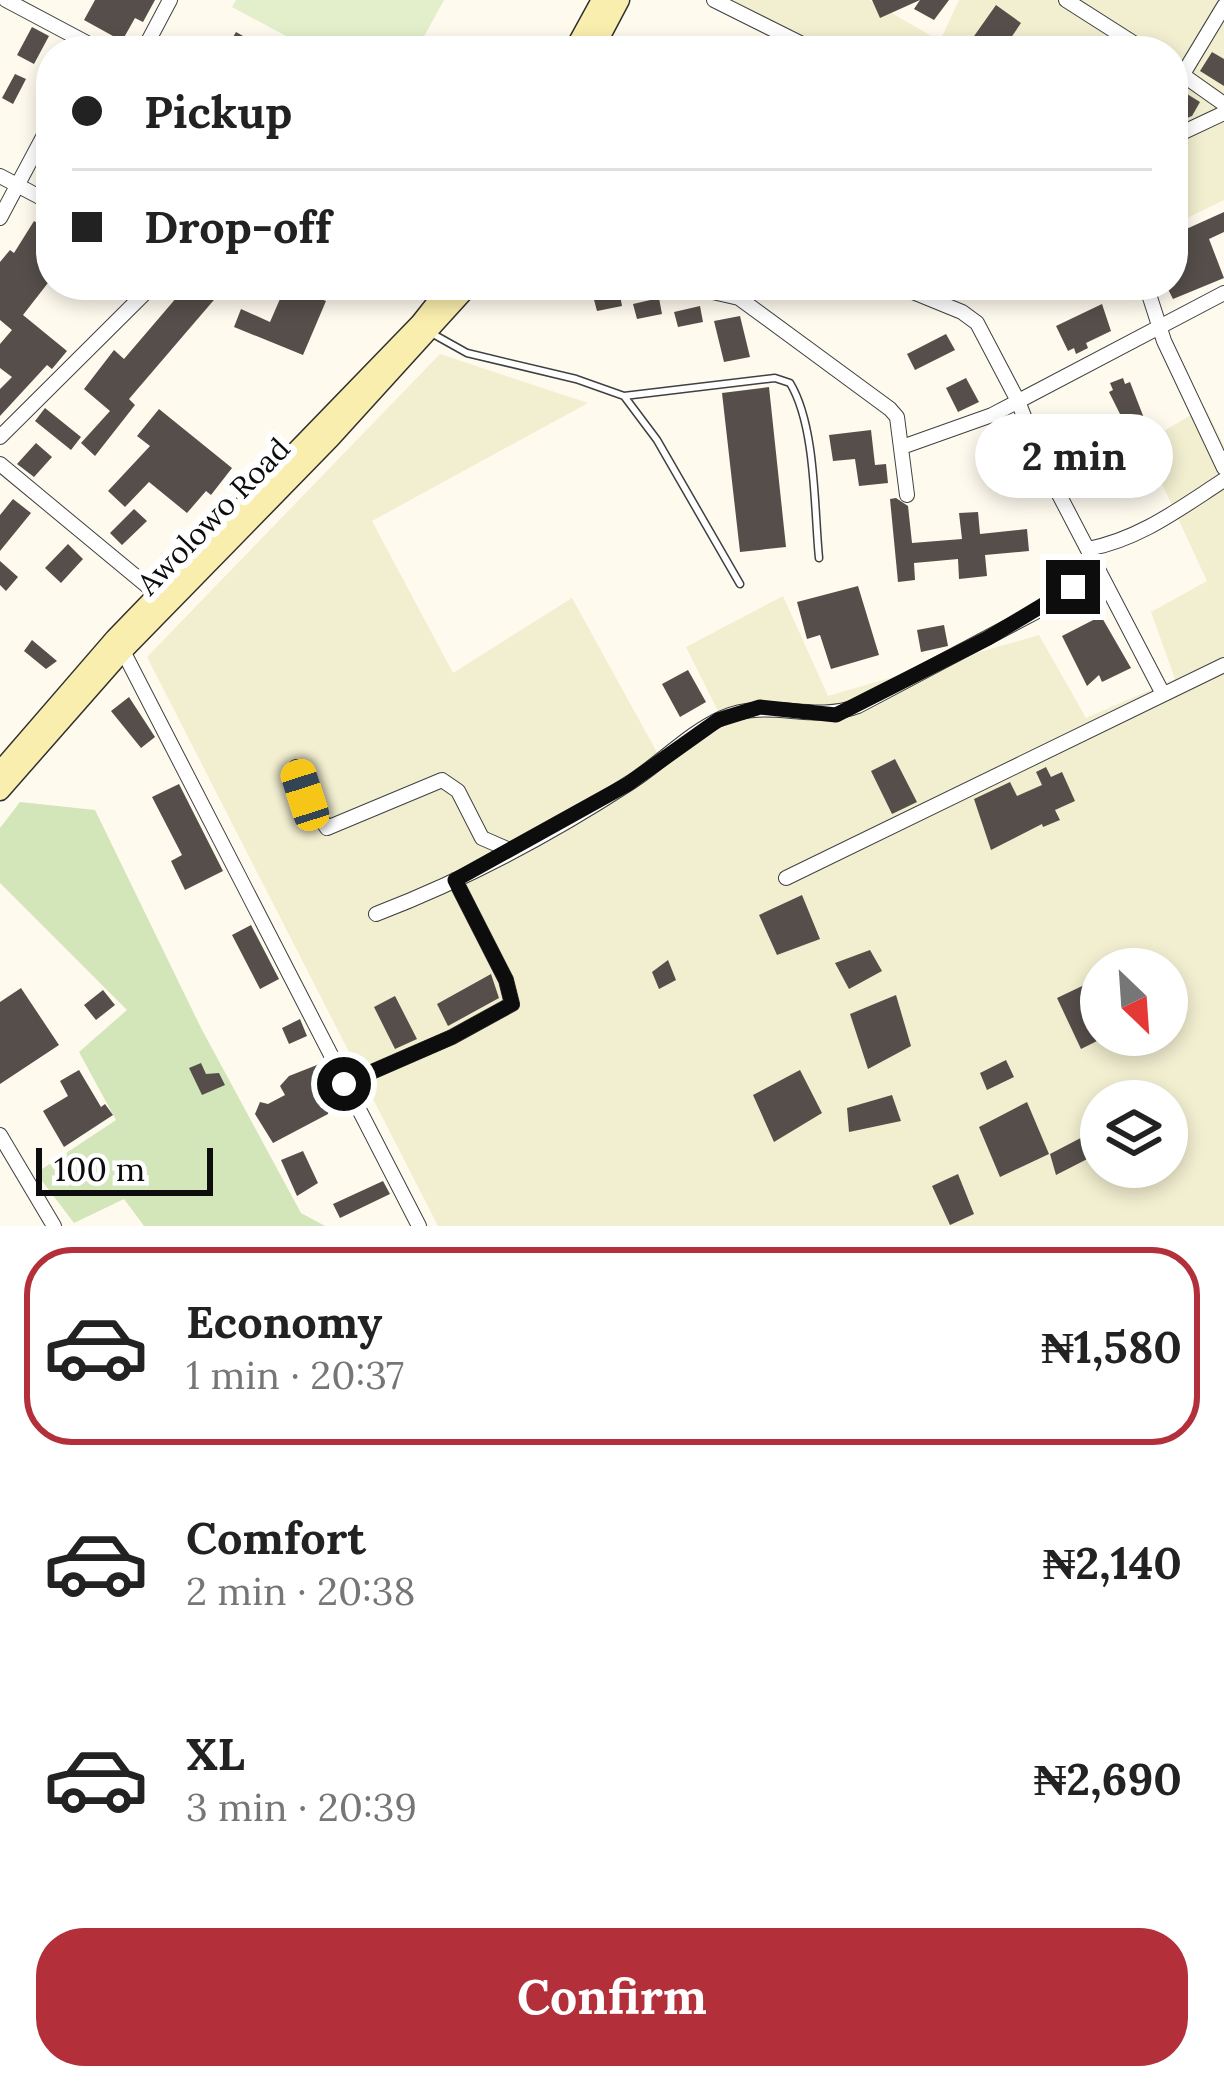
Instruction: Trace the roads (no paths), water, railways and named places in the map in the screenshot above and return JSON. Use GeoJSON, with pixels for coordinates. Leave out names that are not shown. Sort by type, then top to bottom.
{"type":"FeatureCollection","features":[{"type":"Feature","properties":{"kind":"main road"},"geometry":{"type":"LineString","coordinates":[[581,36],[601,0]]}},
{"type":"Feature","properties":{"kind":"main road"},"geometry":{"type":"LineString","coordinates":[[601,36],[620,0]]}},
{"type":"Feature","properties":{"kind":"main road","name":"Awolowo Road"},"geometry":{"type":"LineString","coordinates":[[0,771],[157,594],[438,300]]}},
{"type":"Feature","properties":{"kind":"main road","name":"Awolowo Road"},"geometry":{"type":"LineString","coordinates":[[0,790],[123,652],[457,300]]}},
{"type":"Feature","properties":{"kind":"street"},"geometry":{"type":"LineString","coordinates":[[6,0],[70,36]]}},
{"type":"Feature","properties":{"kind":"street"},"geometry":{"type":"LineString","coordinates":[[151,36],[170,0]]}},
{"type":"Feature","properties":{"kind":"street"},"geometry":{"type":"LineString","coordinates":[[714,0],[786,36]]}},
{"type":"Feature","properties":{"kind":"street"},"geometry":{"type":"LineString","coordinates":[[1066,0],[1122,36]]}},
{"type":"Feature","properties":{"kind":"street"},"geometry":{"type":"LineString","coordinates":[[1188,57],[1224,6]]}},
{"type":"Feature","properties":{"kind":"street"},"geometry":{"type":"LineString","coordinates":[[1188,78],[1224,104]]}},
{"type":"Feature","properties":{"kind":"street"},"geometry":{"type":"LineString","coordinates":[[1188,129],[1224,113]]}},
{"type":"Feature","properties":{"kind":"street"},"geometry":{"type":"LineString","coordinates":[[0,218],[36,152]]}},
{"type":"Feature","properties":{"kind":"street"},"geometry":{"type":"LineString","coordinates":[[0,176],[36,194]]}},
{"type":"Feature","properties":{"kind":"street"},"geometry":{"type":"LineString","coordinates":[[902,447],[935,438],[1018,401],[1224,293]]}},
{"type":"Feature","properties":{"kind":"street"},"geometry":{"type":"LineString","coordinates":[[0,437],[138,300]]}},
{"type":"Feature","properties":{"kind":"street"},"geometry":{"type":"LineString","coordinates":[[742,300],[897,417],[907,494]]}},
{"type":"Feature","properties":{"kind":"street"},"geometry":{"type":"LineString","coordinates":[[933,300],[977,323],[1018,401],[1040,458],[1163,694]]}},
{"type":"Feature","properties":{"kind":"street"},"geometry":{"type":"LineString","coordinates":[[1151,300],[1224,468]]}},
{"type":"Feature","properties":{"kind":"street"},"geometry":{"type":"LineString","coordinates":[[0,464],[157,594]]}},
{"type":"Feature","properties":{"kind":"street"},"geometry":{"type":"LineString","coordinates":[[1088,550],[1145,532],[1224,480]]}},
{"type":"Feature","properties":{"kind":"street"},"geometry":{"type":"LineString","coordinates":[[376,914],[512,851],[628,784],[718,720],[760,707],[836,715],[1049,605],[1098,569]]}},
{"type":"Feature","properties":{"kind":"street"},"geometry":{"type":"LineString","coordinates":[[123,652],[419,1226]]}},
{"type":"Feature","properties":{"kind":"street"},"geometry":{"type":"LineString","coordinates":[[786,878],[1224,665]]}},
{"type":"Feature","properties":{"kind":"street"},"geometry":{"type":"LineString","coordinates":[[296,766],[305,795],[327,828],[442,780],[458,791],[482,838],[512,851]]}},
{"type":"Feature","properties":{"kind":"street"},"geometry":{"type":"LineString","coordinates":[[344,1084],[452,1037],[512,1004],[506,980],[455,880]]}},
{"type":"Feature","properties":{"kind":"street"},"geometry":{"type":"LineString","coordinates":[[3,1145],[54,1226]]}},
{"type":"Feature","properties":{"kind":"lane"},"geometry":{"type":"LineString","coordinates":[[430,332],[467,353],[559,374],[624,396],[775,378],[790,383],[799,398],[819,558]]}},
{"type":"Feature","properties":{"kind":"lane"},"geometry":{"type":"LineString","coordinates":[[624,396],[656,440],[740,584]]}}]}
